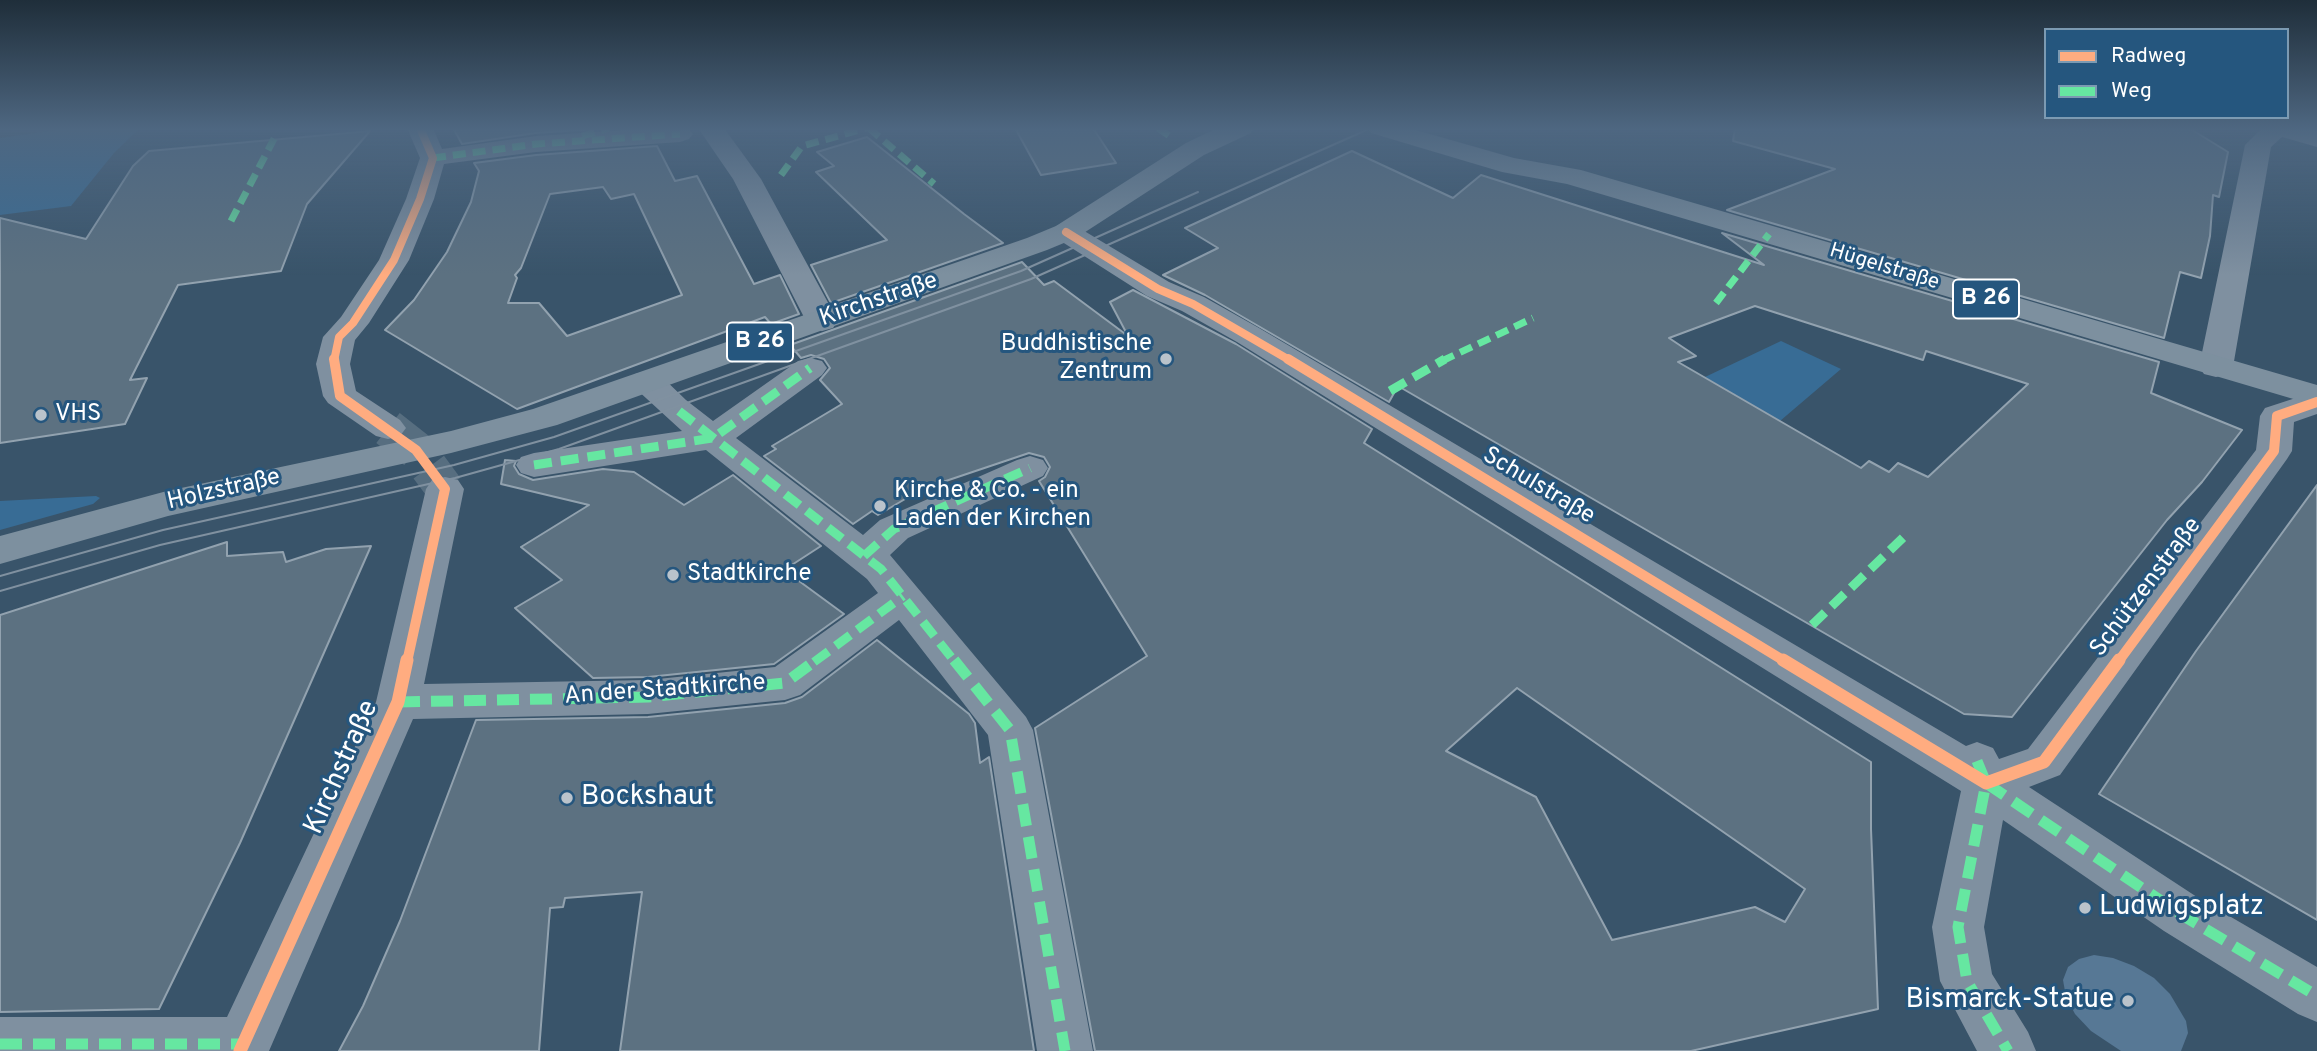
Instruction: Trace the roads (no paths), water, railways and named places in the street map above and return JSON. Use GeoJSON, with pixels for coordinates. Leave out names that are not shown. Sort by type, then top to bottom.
{"type":"FeatureCollection","features":[{"type":"Feature","properties":{"kind":"main road","name":"B 26"},"geometry":{"type":"LineString","coordinates":[[1066,232],[1151,177]]}},
{"type":"Feature","properties":{"kind":"main road","name":"Hügelstraße"},"geometry":{"type":"LineString","coordinates":[[1575,177],[2317,396]]}},
{"type":"Feature","properties":{"kind":"main road","name":"Kirchstraße"},"geometry":{"type":"LineString","coordinates":[[451,442],[545,417],[1003,257],[1066,232]]}},
{"type":"Feature","properties":{"kind":"main road","name":"Holzstraße"},"geometry":{"type":"LineString","coordinates":[[0,551],[167,504],[451,442]]}},
{"type":"Feature","properties":{"kind":"street"},"geometry":{"type":"LineString","coordinates":[[388,428],[340,396],[333,364],[339,337],[353,323],[394,260],[427,177]]}},
{"type":"Feature","properties":{"kind":"street"},"geometry":{"type":"LineString","coordinates":[[746,177],[822,321]]}},
{"type":"Feature","properties":{"kind":"street"},"geometry":{"type":"LineString","coordinates":[[2216,367],[2252,177]]}},
{"type":"Feature","properties":{"kind":"street","name":"Schulstraße"},"geometry":{"type":"LineString","coordinates":[[1066,232],[1158,289],[1193,304],[1248,335],[1982,772]]}},
{"type":"Feature","properties":{"kind":"street"},"geometry":{"type":"LineString","coordinates":[[534,465],[713,438],[810,368]]}},
{"type":"Feature","properties":{"kind":"street"},"geometry":{"type":"LineString","coordinates":[[647,381],[679,411],[881,569],[1010,730],[1065,1051]]}},
{"type":"Feature","properties":{"kind":"street","name":"Schützenstraße"},"geometry":{"type":"LineString","coordinates":[[1982,772],[2044,762],[2274,451],[2277,416],[2317,402]]}},
{"type":"Feature","properties":{"kind":"street"},"geometry":{"type":"LineString","coordinates":[[864,556],[894,529],[1030,468]]}},
{"type":"Feature","properties":{"kind":"street","name":"Kirchstraße"},"geometry":{"type":"LineString","coordinates":[[242,1048],[398,702],[445,489]]}},
{"type":"Feature","properties":{"kind":"street","name":"An der Stadtkirche"},"geometry":{"type":"LineString","coordinates":[[398,702],[648,697],[785,684],[903,596]]}},
{"type":"Feature","properties":{"kind":"street"},"geometry":{"type":"LineString","coordinates":[[2008,1051],[1967,981],[1958,927],[1982,772],[2182,915],[2317,996]]}},
{"type":"Feature","properties":{"kind":"street"},"geometry":{"type":"LineString","coordinates":[[0,1044],[242,1048]]}},
{"type":"Feature","properties":{"kind":"tunnel"},"geometry":{"type":"LineString","coordinates":[[388,428],[416,450],[445,489]]}},
{"type":"Feature","properties":{"kind":"tram line"},"geometry":{"type":"LineString","coordinates":[[0,591],[160,545],[455,478],[559,449],[1031,279],[1261,177]]}},
{"type":"Feature","properties":{"kind":"tram line"},"geometry":{"type":"LineString","coordinates":[[0,576],[163,530],[454,465],[554,437],[1021,271],[1198,192]]}},
{"type":"Feature","properties":{"kind":"place","name":"Buddhistische Zentrum"},"geometry":{"type":"Point","coordinates":[1166,359]}},
{"type":"Feature","properties":{"kind":"place","name":"VHS"},"geometry":{"type":"Point","coordinates":[41,415]}},
{"type":"Feature","properties":{"kind":"place","name":"Kirche & Co. - ein Laden der Kirchen"},"geometry":{"type":"Point","coordinates":[880,506]}},
{"type":"Feature","properties":{"kind":"place","name":"Stadtkirche"},"geometry":{"type":"Point","coordinates":[673,575]}},
{"type":"Feature","properties":{"kind":"place","name":"Bockshaut"},"geometry":{"type":"Point","coordinates":[567,798]}},
{"type":"Feature","properties":{"kind":"place","name":"Ludwigsplatz"},"geometry":{"type":"Point","coordinates":[2085,908]}},
{"type":"Feature","properties":{"kind":"place","name":"Bismarck-Statue"},"geometry":{"type":"Point","coordinates":[2128,1001]}}]}
